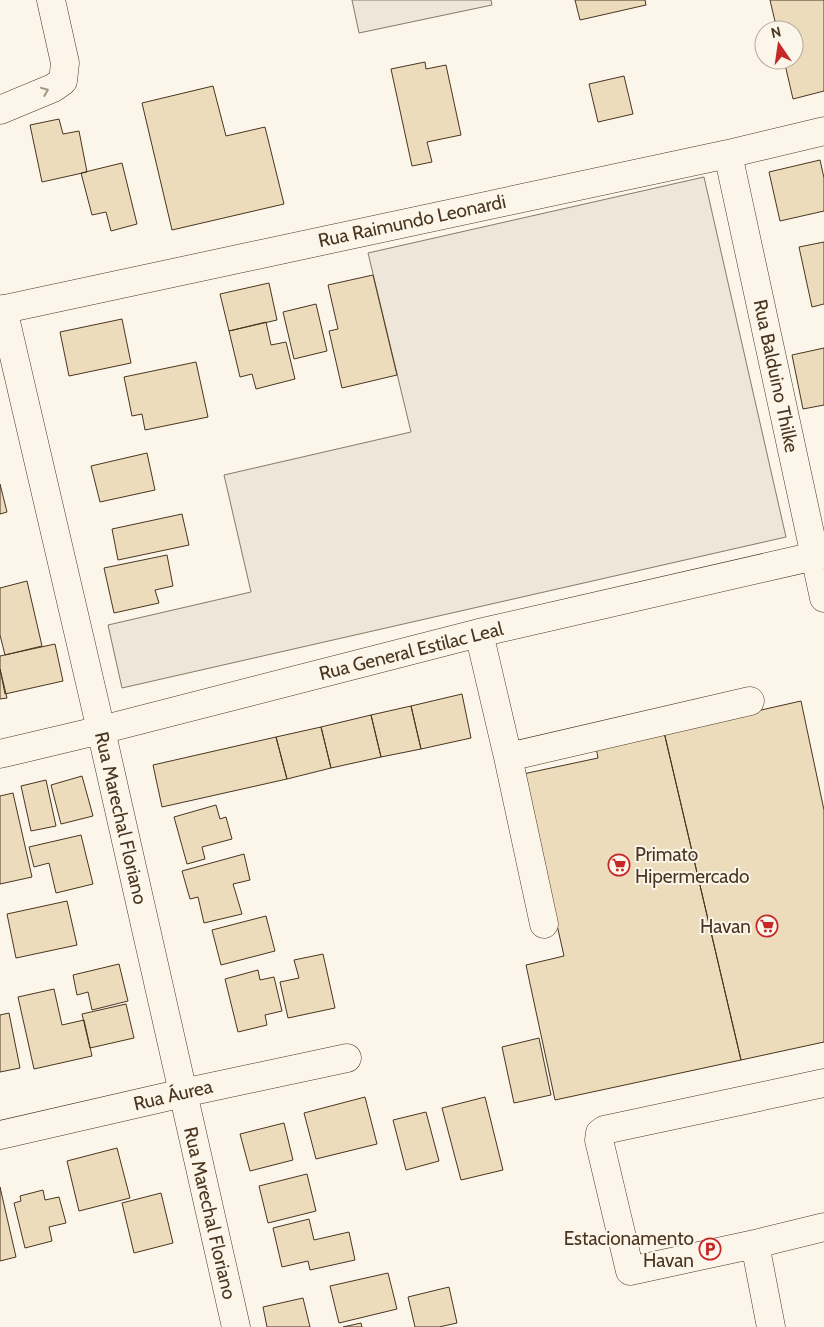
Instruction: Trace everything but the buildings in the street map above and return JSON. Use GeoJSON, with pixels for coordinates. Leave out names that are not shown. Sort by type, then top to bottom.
{"type":"FeatureCollection","features":[{"type":"Feature","properties":{"kind":"street"},"geometry":{"type":"LineString","coordinates":[[0,110],[53,88],[63,81],[65,63],[51,0]]}},
{"type":"Feature","properties":{"kind":"street","name":"Rua Raimundo Leonardi"},"geometry":{"type":"LineString","coordinates":[[2,309],[728,154],[824,131]]}},
{"type":"Feature","properties":{"kind":"street","name":"Rua Balduino Thilke"},"geometry":{"type":"LineString","coordinates":[[728,154],[820,555],[824,598]]}},
{"type":"Feature","properties":{"kind":"street","name":"Rua Marechal Floriano"},"geometry":{"type":"LineString","coordinates":[[2,309],[101,730],[236,1327]]}},
{"type":"Feature","properties":{"kind":"street","name":"Rua General Estilac Leal"},"geometry":{"type":"LineString","coordinates":[[0,754],[479,633],[820,555]]}},
{"type":"Feature","properties":{"kind":"street"},"geometry":{"type":"LineString","coordinates":[[479,633],[544,924]]}},
{"type":"Feature","properties":{"kind":"street"},"geometry":{"type":"LineString","coordinates":[[508,758],[750,702]]}},
{"type":"Feature","properties":{"kind":"street","name":"Rua Áurea"},"geometry":{"type":"LineString","coordinates":[[0,1135],[347,1058]]}},
{"type":"Feature","properties":{"kind":"street"},"geometry":{"type":"LineString","coordinates":[[824,1083],[604,1130],[600,1134],[599,1140],[630,1271],[824,1227]]}},
{"type":"Feature","properties":{"kind":"street"},"geometry":{"type":"LineString","coordinates":[[755,1244],[772,1327]]}},
{"type":"Feature","properties":{"kind":"shaded area"},"geometry":{"type":"Polygon","coordinates":[[[352,0],[491,0],[492,5],[359,33],[352,0]]]}},
{"type":"Feature","properties":{"kind":"shaded area"},"geometry":{"type":"Polygon","coordinates":[[[704,177],[786,537],[122,688],[108,625],[251,592],[224,475],[411,432],[368,253],[704,177]]]}},
{"type":"Feature","properties":{"kind":"place","name":"Primato Hipermercado"},"geometry":{"type":"Point","coordinates":[619,865]}},
{"type":"Feature","properties":{"kind":"place","name":"Havan"},"geometry":{"type":"Point","coordinates":[767,926]}},
{"type":"Feature","properties":{"kind":"place","name":"Estacionamento Havan"},"geometry":{"type":"Point","coordinates":[710,1249]}}]}
